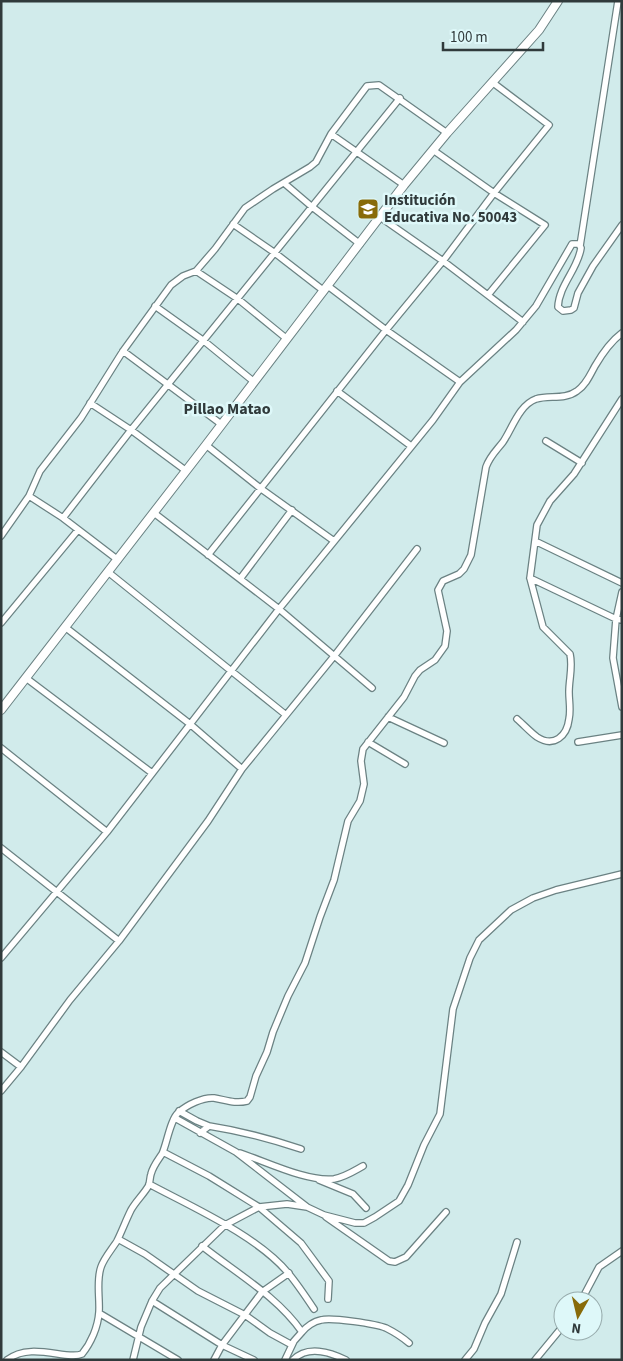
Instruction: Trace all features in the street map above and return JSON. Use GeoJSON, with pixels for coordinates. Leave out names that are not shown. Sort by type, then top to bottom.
{"type":"FeatureCollection","features":[{"type":"Feature","properties":{"kind":"street"},"geometry":{"type":"LineString","coordinates":[[1,710],[404,185],[539,30],[558,1]]}},
{"type":"Feature","properties":{"kind":"street"},"geometry":{"type":"LineString","coordinates":[[618,1],[580,253],[558,302],[558,307],[563,311],[574,308],[578,293],[593,266],[622,225]]}},
{"type":"Feature","properties":{"kind":"street"},"geometry":{"type":"LineString","coordinates":[[208,555],[549,125],[492,82]]}},
{"type":"Feature","properties":{"kind":"street"},"geometry":{"type":"LineString","coordinates":[[1,536],[29,496],[40,472],[171,285],[183,276],[196,270],[246,208],[316,162],[332,134],[367,86],[379,84],[447,134]]}},
{"type":"Feature","properties":{"kind":"street"},"geometry":{"type":"LineString","coordinates":[[63,518],[131,430],[400,98]]}},
{"type":"Feature","properties":{"kind":"street"},"geometry":{"type":"LineString","coordinates":[[332,134],[404,185]]}},
{"type":"Feature","properties":{"kind":"street"},"geometry":{"type":"LineString","coordinates":[[433,150],[494,193],[545,225],[488,296]]}},
{"type":"Feature","properties":{"kind":"street"},"geometry":{"type":"LineString","coordinates":[[284,183],[360,244]]}},
{"type":"Feature","properties":{"kind":"street"},"geometry":{"type":"LineString","coordinates":[[380,217],[443,261],[523,322]]}},
{"type":"Feature","properties":{"kind":"street"},"geometry":{"type":"LineString","coordinates":[[234,224],[460,382]]}},
{"type":"Feature","properties":{"kind":"street"},"geometry":{"type":"LineString","coordinates":[[1,958],[107,832],[279,609],[433,420],[460,382],[516,330],[536,306],[570,246],[576,243],[580,246]]}},
{"type":"Feature","properties":{"kind":"street"},"geometry":{"type":"LineString","coordinates":[[196,270],[238,299],[287,339]]}},
{"type":"Feature","properties":{"kind":"street"},"geometry":{"type":"LineString","coordinates":[[155,306],[204,341],[253,382]]}},
{"type":"Feature","properties":{"kind":"street"},"geometry":{"type":"LineString","coordinates":[[6,1360],[13,1355],[28,1352],[75,1360],[80,1356],[90,1341],[96,1327],[99,1313],[101,1267],[118,1239],[131,1210],[149,1184],[151,1173],[163,1152],[166,1139],[179,1111],[200,1100],[212,1098],[238,1103],[247,1101],[250,1097],[273,1032],[288,996],[305,963],[334,880],[348,820],[360,801],[364,784],[361,755],[368,742],[404,697],[415,676],[420,670],[435,660],[445,646],[447,631],[438,590],[443,582],[464,569],[471,555],[489,457],[502,443],[520,413],[529,403],[534,400],[576,392],[589,377],[613,340],[622,333]]}},
{"type":"Feature","properties":{"kind":"street"},"geometry":{"type":"LineString","coordinates":[[123,351],[221,424]]}},
{"type":"Feature","properties":{"kind":"street"},"geometry":{"type":"LineString","coordinates":[[337,391],[411,446]]}},
{"type":"Feature","properties":{"kind":"street"},"geometry":{"type":"LineString","coordinates":[[517,719],[543,740],[552,741],[560,739],[566,732],[570,718],[571,660],[570,654],[543,627],[530,578],[537,525],[544,510],[557,492],[574,474],[622,400]]}},
{"type":"Feature","properties":{"kind":"street"},"geometry":{"type":"LineString","coordinates":[[90,403],[131,430],[185,470]]}},
{"type":"Feature","properties":{"kind":"street"},"geometry":{"type":"LineString","coordinates":[[546,441],[582,462]]}},
{"type":"Feature","properties":{"kind":"street"},"geometry":{"type":"LineString","coordinates":[[206,445],[260,488],[334,541]]}},
{"type":"Feature","properties":{"kind":"street"},"geometry":{"type":"LineString","coordinates":[[29,496],[63,518],[118,560]]}},
{"type":"Feature","properties":{"kind":"street"},"geometry":{"type":"LineString","coordinates":[[240,579],[292,510]]}},
{"type":"Feature","properties":{"kind":"street"},"geometry":{"type":"LineString","coordinates":[[154,513],[279,609],[372,688]]}},
{"type":"Feature","properties":{"kind":"street"},"geometry":{"type":"LineString","coordinates":[[1,624],[78,530]]}},
{"type":"Feature","properties":{"kind":"street"},"geometry":{"type":"LineString","coordinates":[[535,541],[622,583]]}},
{"type":"Feature","properties":{"kind":"street"},"geometry":{"type":"LineString","coordinates":[[1,1091],[70,1000],[119,941],[208,821],[242,769],[335,655],[417,549]]}},
{"type":"Feature","properties":{"kind":"street"},"geometry":{"type":"LineString","coordinates":[[108,572],[286,715]]}},
{"type":"Feature","properties":{"kind":"street"},"geometry":{"type":"LineString","coordinates":[[530,578],[619,619]]}},
{"type":"Feature","properties":{"kind":"street"},"geometry":{"type":"LineString","coordinates":[[622,592],[613,658],[622,707]]}},
{"type":"Feature","properties":{"kind":"street"},"geometry":{"type":"LineString","coordinates":[[65,627],[190,724],[242,769]]}},
{"type":"Feature","properties":{"kind":"street"},"geometry":{"type":"LineString","coordinates":[[26,678],[152,773]]}},
{"type":"Feature","properties":{"kind":"street"},"geometry":{"type":"LineString","coordinates":[[388,717],[444,743]]}},
{"type":"Feature","properties":{"kind":"street"},"geometry":{"type":"LineString","coordinates":[[578,742],[622,736]]}},
{"type":"Feature","properties":{"kind":"street"},"geometry":{"type":"LineString","coordinates":[[368,742],[405,764]]}},
{"type":"Feature","properties":{"kind":"street"},"geometry":{"type":"LineString","coordinates":[[1,748],[107,832]]}},
{"type":"Feature","properties":{"kind":"street"},"geometry":{"type":"LineString","coordinates":[[1,848],[58,891],[119,941]]}},
{"type":"Feature","properties":{"kind":"street"},"geometry":{"type":"LineString","coordinates":[[324,1215],[355,1223],[364,1223],[399,1200],[404,1193],[424,1145],[440,1114],[453,1009],[473,948],[479,940],[510,910],[533,898],[556,890],[622,874]]}},
{"type":"Feature","properties":{"kind":"street"},"geometry":{"type":"LineString","coordinates":[[1,946],[8,951]]}},
{"type":"Feature","properties":{"kind":"street"},"geometry":{"type":"LineString","coordinates":[[1,1052],[21,1067]]}},
{"type":"Feature","properties":{"kind":"street"},"geometry":{"type":"LineString","coordinates":[[179,1111],[197,1122],[209,1126],[273,1139],[301,1149]]}},
{"type":"Feature","properties":{"kind":"street"},"geometry":{"type":"LineString","coordinates":[[175,1118],[236,1152],[288,1171],[317,1179],[353,1194],[366,1208]]}},
{"type":"Feature","properties":{"kind":"street"},"geometry":{"type":"LineString","coordinates":[[200,1133],[209,1126]]}},
{"type":"Feature","properties":{"kind":"street"},"geometry":{"type":"LineString","coordinates":[[163,1152],[209,1176],[260,1207],[301,1243],[329,1281],[328,1299]]}},
{"type":"Feature","properties":{"kind":"street"},"geometry":{"type":"LineString","coordinates":[[236,1152],[308,1207],[324,1215],[390,1261],[395,1262],[406,1257],[446,1212]]}},
{"type":"Feature","properties":{"kind":"street"},"geometry":{"type":"LineString","coordinates":[[317,1179],[336,1178],[350,1174],[363,1166]]}},
{"type":"Feature","properties":{"kind":"street"},"geometry":{"type":"LineString","coordinates":[[149,1184],[225,1225],[256,1245],[289,1273],[314,1308]]}},
{"type":"Feature","properties":{"kind":"street"},"geometry":{"type":"LineString","coordinates":[[133,1360],[141,1327],[160,1288],[225,1225],[260,1207],[287,1204],[308,1207]]}},
{"type":"Feature","properties":{"kind":"street"},"geometry":{"type":"LineString","coordinates":[[118,1239],[145,1254],[198,1291],[245,1315],[292,1346]]}},
{"type":"Feature","properties":{"kind":"street"},"geometry":{"type":"LineString","coordinates":[[465,1360],[474,1349],[500,1294],[517,1242]]}},
{"type":"Feature","properties":{"kind":"street"},"geometry":{"type":"LineString","coordinates":[[202,1246],[277,1304],[302,1332]]}},
{"type":"Feature","properties":{"kind":"street"},"geometry":{"type":"LineString","coordinates":[[586,1291],[599,1267],[622,1251]]}},
{"type":"Feature","properties":{"kind":"street"},"geometry":{"type":"LineString","coordinates":[[214,1360],[222,1345],[262,1292],[289,1273]]}},
{"type":"Feature","properties":{"kind":"street"},"geometry":{"type":"LineString","coordinates":[[152,1301],[222,1345],[254,1360]]}},
{"type":"Feature","properties":{"kind":"street"},"geometry":{"type":"LineString","coordinates":[[99,1313],[178,1360]]}},
{"type":"Feature","properties":{"kind":"street"},"geometry":{"type":"LineString","coordinates":[[285,1360],[302,1332],[308,1326],[320,1320],[333,1319],[375,1324],[394,1332],[409,1343]]}},
{"type":"Feature","properties":{"kind":"street"},"geometry":{"type":"LineString","coordinates":[[535,1360],[553,1338]]}},
{"type":"Feature","properties":{"kind":"street"},"geometry":{"type":"LineString","coordinates":[[293,1360],[301,1354],[318,1351],[346,1360]]}},
{"type":"Feature","properties":{"kind":"place","name":"Institución Educativa No. 50043"},"geometry":{"type":"Point","coordinates":[368,209]}},
{"type":"Feature","properties":{"kind":"district","name":"Pillao Matao"},"geometry":{"type":"Point","coordinates":[227,409]}}]}
